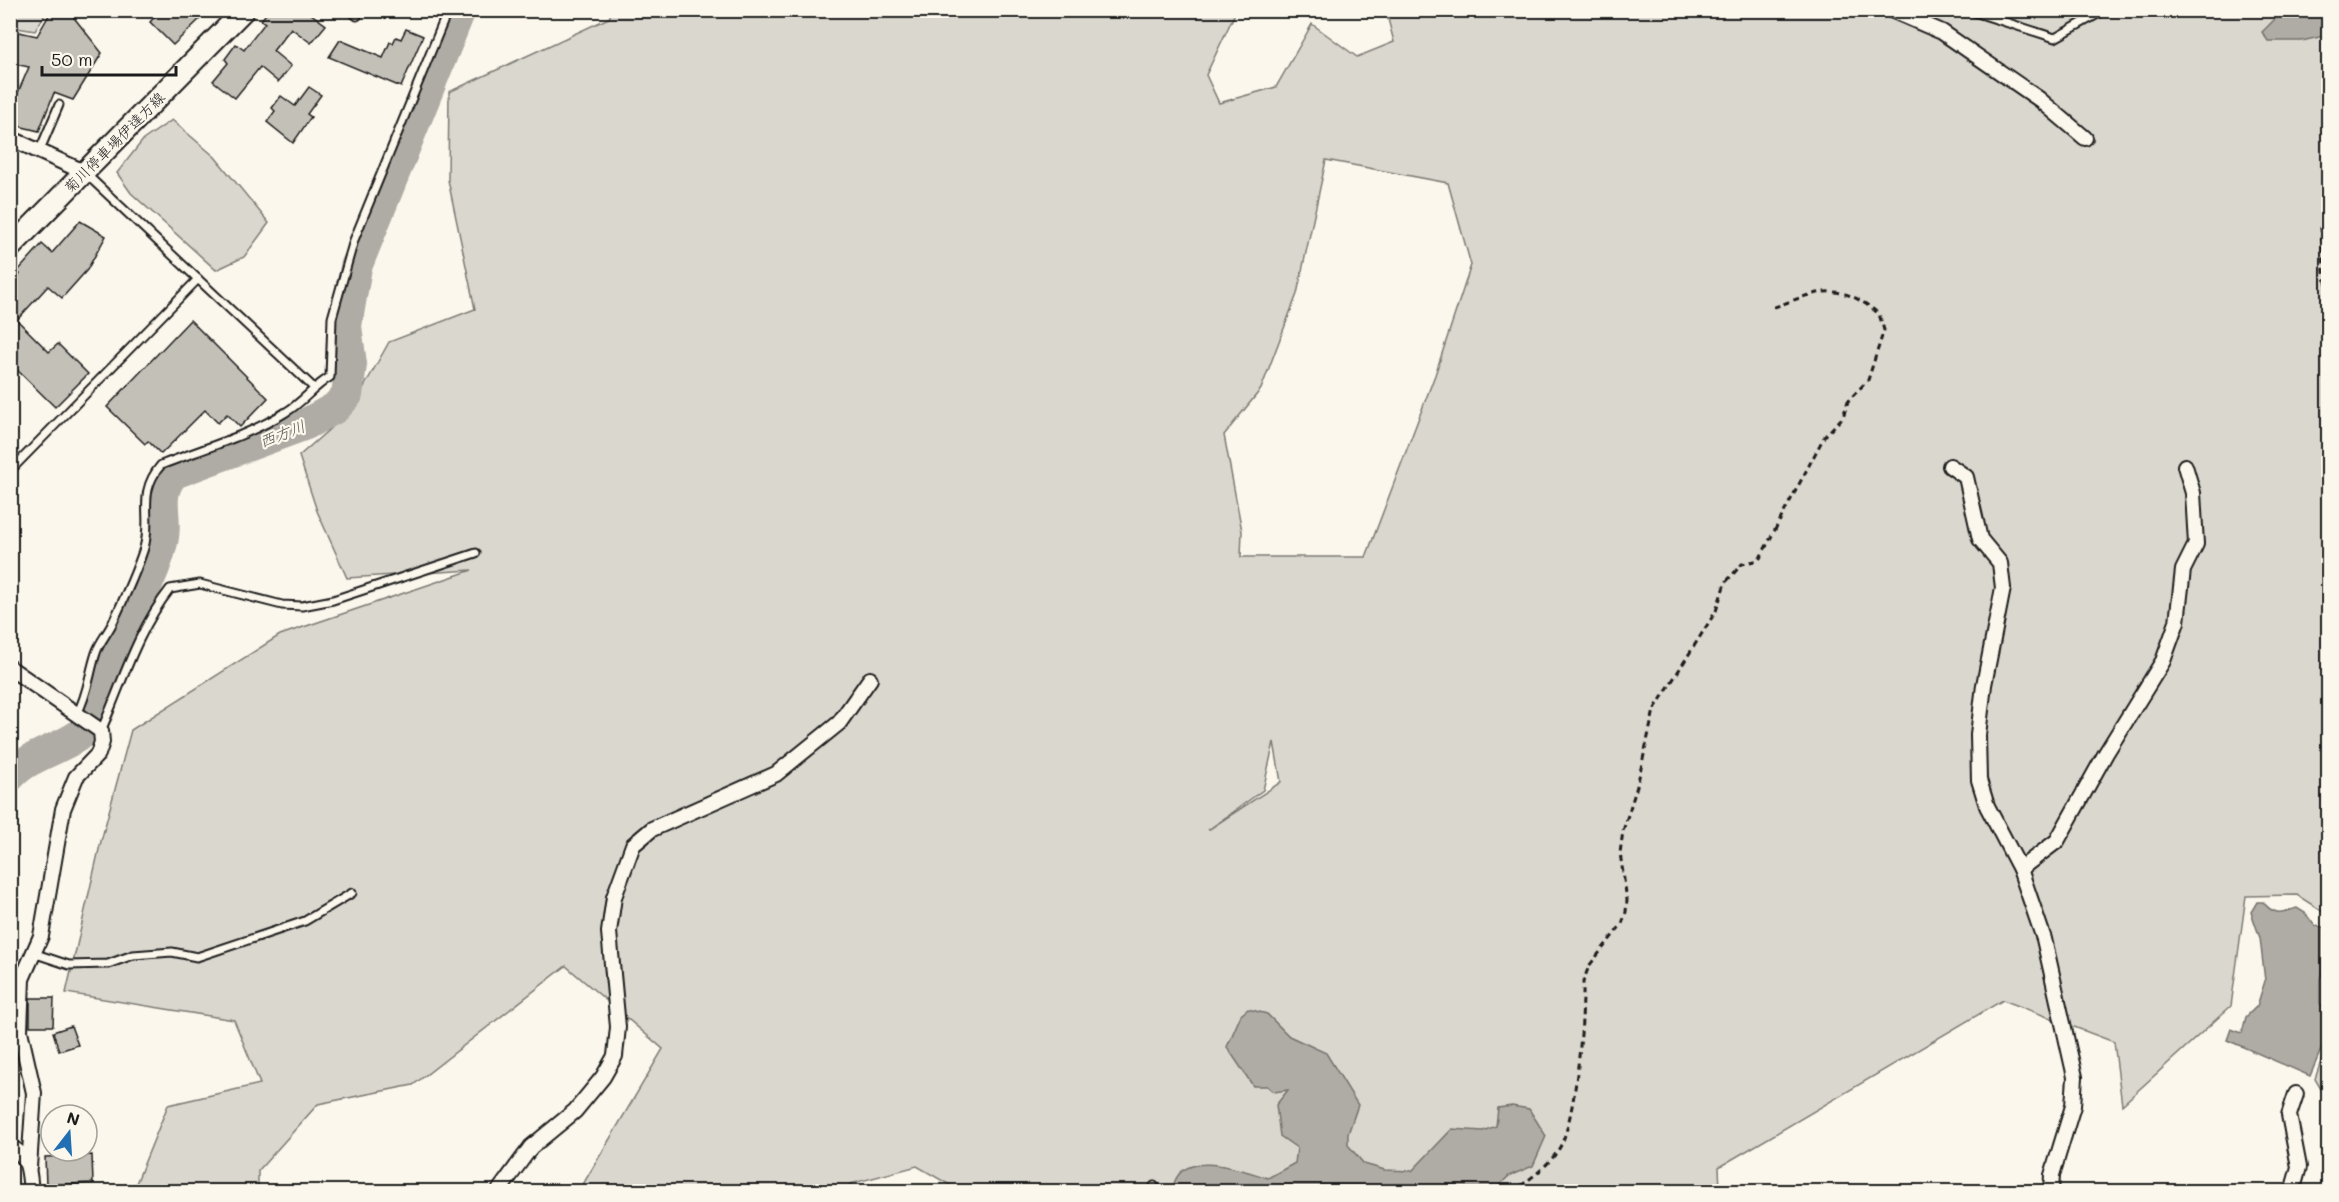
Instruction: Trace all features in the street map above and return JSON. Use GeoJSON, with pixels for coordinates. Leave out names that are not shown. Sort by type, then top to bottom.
{"type":"FeatureCollection","features":[{"type":"Feature","properties":{"kind":"main road","name":"菊川停車場伊達方線"},"geometry":{"type":"LineString","coordinates":[[10,248],[240,12]]}},
{"type":"Feature","properties":{"kind":"street"},"geometry":{"type":"LineString","coordinates":[[1891,10],[1942,32],[2039,99],[2085,138]]}},
{"type":"Feature","properties":{"kind":"street"},"geometry":{"type":"LineString","coordinates":[[10,138],[84,172]]}},
{"type":"Feature","properties":{"kind":"street"},"geometry":{"type":"LineString","coordinates":[[1950,466],[1966,477],[1980,539],[2000,563],[2003,588],[1991,639],[1978,735],[1979,780],[1987,806],[2020,870],[2044,939],[2075,1077],[2073,1106],[2052,1175],[2051,1191]]}},
{"type":"Feature","properties":{"kind":"street"},"geometry":{"type":"LineString","coordinates":[[2020,870],[2057,841],[2106,753],[2163,661],[2176,622],[2183,570],[2196,544],[2193,493],[2185,466]]}},
{"type":"Feature","properties":{"kind":"street"},"geometry":{"type":"LineString","coordinates":[[10,668],[100,731],[102,742],[98,754],[76,777],[63,809],[41,936],[33,953],[17,973],[20,1031],[34,1093],[29,1167],[30,1191]]}},
{"type":"Feature","properties":{"kind":"street"},"geometry":{"type":"LineString","coordinates":[[498,1191],[531,1147],[575,1111],[603,1077],[615,1056],[618,1027],[609,932],[614,897],[633,845],[652,829],[776,774],[839,723],[870,679]]}},
{"type":"Feature","properties":{"kind":"street"},"geometry":{"type":"LineString","coordinates":[[2292,1191],[2299,1167],[2289,1115],[2296,1094]]}},
{"type":"Feature","properties":{"kind":"street"},"geometry":{"type":"LineString","coordinates":[[10,1147],[20,1151],[29,1167]]}},
{"type":"Feature","properties":{"kind":"lane"},"geometry":{"type":"LineString","coordinates":[[350,10],[357,16]]}},
{"type":"Feature","properties":{"kind":"lane"},"geometry":{"type":"LineString","coordinates":[[79,716],[86,697],[96,651],[111,625],[144,548],[147,527],[145,494],[151,477],[161,465],[249,432],[288,412],[313,387],[330,377],[332,318],[354,240],[448,10]]}},
{"type":"Feature","properties":{"kind":"lane"},"geometry":{"type":"LineString","coordinates":[[1968,10],[2055,38],[2105,10]]}},
{"type":"Feature","properties":{"kind":"lane"},"geometry":{"type":"LineString","coordinates":[[39,152],[59,105]]}},
{"type":"Feature","properties":{"kind":"lane"},"geometry":{"type":"LineString","coordinates":[[84,172],[313,387]]}},
{"type":"Feature","properties":{"kind":"lane"},"geometry":{"type":"LineString","coordinates":[[10,471],[198,279]]}},
{"type":"Feature","properties":{"kind":"lane"},"geometry":{"type":"LineString","coordinates":[[100,731],[141,633],[155,608],[170,589],[200,584],[282,605],[302,606],[333,600],[476,553]]}},
{"type":"Feature","properties":{"kind":"lane"},"geometry":{"type":"LineString","coordinates":[[33,953],[69,965],[108,964],[133,955],[172,952],[197,957],[305,921],[352,893]]}},
{"type":"Feature","properties":{"kind":"path"},"geometry":{"type":"LineString","coordinates":[[2321,226],[2324,273],[2328,289]]}},
{"type":"Feature","properties":{"kind":"path"},"geometry":{"type":"LineString","coordinates":[[1512,1191],[1546,1163],[1559,1148],[1565,1132],[1574,1092],[1583,982],[1589,966],[1622,924],[1626,912],[1620,853],[1623,831],[1637,786],[1654,710],[1716,611],[1725,583],[1742,564],[1759,560],[1824,437],[1843,417],[1848,401],[1868,380],[1876,359],[1884,330],[1879,314],[1848,296],[1832,290],[1820,291],[1772,308]]}},
{"type":"Feature","properties":{"kind":"shaded area"},"geometry":{"type":"Polygon","coordinates":[[[11,10],[47,11],[35,31],[11,27],[11,10]]]}},
{"type":"Feature","properties":{"kind":"shaded area"},"geometry":{"type":"Polygon","coordinates":[[[612,11],[1236,11],[1206,75],[1219,103],[1276,87],[1312,24],[1357,57],[1394,42],[1386,11],[2328,11],[2328,915],[2297,895],[2246,896],[2231,1006],[2122,1105],[2114,1042],[2003,1000],[1719,1167],[1720,1191],[962,1192],[917,1166],[850,1184],[849,1191],[579,1191],[663,1049],[566,966],[413,1085],[318,1104],[258,1171],[258,1191],[133,1191],[168,1105],[260,1084],[234,1020],[66,993],[100,845],[131,730],[280,635],[472,570],[347,578],[317,511],[299,456],[351,410],[389,342],[475,309],[448,180],[449,92],[609,18],[612,11]],[[1326,160],[1297,294],[1261,389],[1224,435],[1242,531],[1241,557],[1366,557],[1435,375],[1471,265],[1448,183],[1326,160]],[[1274,742],[1263,790],[1208,830],[1281,782],[1274,742]]]}},
{"type":"Feature","properties":{"kind":"shaded area"},"geometry":{"type":"Polygon","coordinates":[[[2283,11],[2328,11],[2328,35],[2302,41],[2268,41],[2262,32],[2283,11]]]}},
{"type":"Feature","properties":{"kind":"shaded area"},"geometry":{"type":"Polygon","coordinates":[[[172,120],[215,157],[269,223],[244,257],[216,270],[131,193],[117,173],[143,140],[172,120]]]}},
{"type":"Feature","properties":{"kind":"shaded area"},"geometry":{"type":"Polygon","coordinates":[[[2257,902],[2263,902],[2271,910],[2278,912],[2297,908],[2305,913],[2315,926],[2328,928],[2328,954],[2320,979],[2320,1003],[2328,1015],[2328,1033],[2310,1076],[2227,1040],[2231,1029],[2242,1033],[2246,1017],[2257,1006],[2265,981],[2260,938],[2251,912],[2257,902]]]}},
{"type":"Feature","properties":{"kind":"shaded area"},"geometry":{"type":"Polygon","coordinates":[[[1248,1009],[1267,1014],[1289,1036],[1326,1053],[1358,1105],[1348,1134],[1348,1145],[1364,1164],[1385,1170],[1412,1171],[1452,1129],[1483,1131],[1496,1126],[1498,1108],[1512,1106],[1529,1109],[1546,1136],[1533,1166],[1509,1176],[1493,1191],[1176,1191],[1173,1188],[1178,1175],[1187,1168],[1199,1165],[1228,1167],[1268,1178],[1295,1163],[1297,1148],[1280,1136],[1276,1105],[1288,1090],[1274,1092],[1267,1086],[1253,1086],[1227,1047],[1241,1015],[1248,1009]]]}},
{"type":"Feature","properties":{"kind":"shaded area"},"geometry":{"type":"Polygon","coordinates":[[[2328,1041],[2328,1101],[2315,1079],[2328,1041]]]}},
{"type":"Feature","properties":{"kind":"building"},"geometry":{"type":"Polygon","coordinates":[[[52,10],[68,10],[102,53],[73,100],[54,93],[39,131],[10,124],[10,111],[29,67],[10,63],[10,30],[37,36],[52,10]]]}},
{"type":"Feature","properties":{"kind":"building"},"geometry":{"type":"Polygon","coordinates":[[[161,10],[193,10],[201,18],[173,45],[150,22],[161,10]]]}},
{"type":"Feature","properties":{"kind":"building"},"geometry":{"type":"Polygon","coordinates":[[[269,10],[307,11],[326,25],[311,43],[291,28],[273,51],[291,66],[278,82],[260,67],[235,98],[213,81],[228,63],[225,59],[236,44],[244,50],[265,23],[261,20],[269,10]]]}},
{"type":"Feature","properties":{"kind":"building"},"geometry":{"type":"Polygon","coordinates":[[[406,29],[423,36],[401,87],[329,57],[340,40],[383,58],[390,42],[393,43],[396,37],[401,39],[406,29]]]}},
{"type":"Feature","properties":{"kind":"building"},"geometry":{"type":"Polygon","coordinates":[[[309,87],[321,95],[307,114],[311,117],[293,143],[267,122],[275,111],[272,108],[281,96],[295,106],[309,87]]]}},
{"type":"Feature","properties":{"kind":"building"},"geometry":{"type":"Polygon","coordinates":[[[80,221],[106,236],[87,270],[62,298],[48,286],[17,320],[49,352],[58,344],[88,374],[55,407],[10,363],[10,284],[20,274],[17,272],[42,244],[52,253],[80,221]]]}},
{"type":"Feature","properties":{"kind":"building"},"geometry":{"type":"Polygon","coordinates":[[[190,320],[268,398],[240,427],[227,414],[218,423],[205,410],[161,454],[148,441],[145,444],[107,407],[190,320]]]}},
{"type":"Feature","properties":{"kind":"building"},"geometry":{"type":"Polygon","coordinates":[[[30,998],[54,998],[53,1026],[30,1026],[30,998]]]}},
{"type":"Feature","properties":{"kind":"building"},"geometry":{"type":"Polygon","coordinates":[[[71,1026],[78,1045],[59,1051],[53,1032],[71,1026]]]}},
{"type":"Feature","properties":{"kind":"building"},"geometry":{"type":"Polygon","coordinates":[[[45,1163],[92,1163],[93,1183],[46,1185],[45,1163]]]}},
{"type":"Feature","properties":{"kind":"waterway","name":"西方川"},"geometry":{"type":"LineString","coordinates":[[10,776],[32,759],[81,734],[91,725],[98,713],[113,651],[158,557],[164,533],[164,490],[174,473],[306,424],[335,408],[347,395],[351,364],[346,326],[356,267],[460,10]]}}]}
